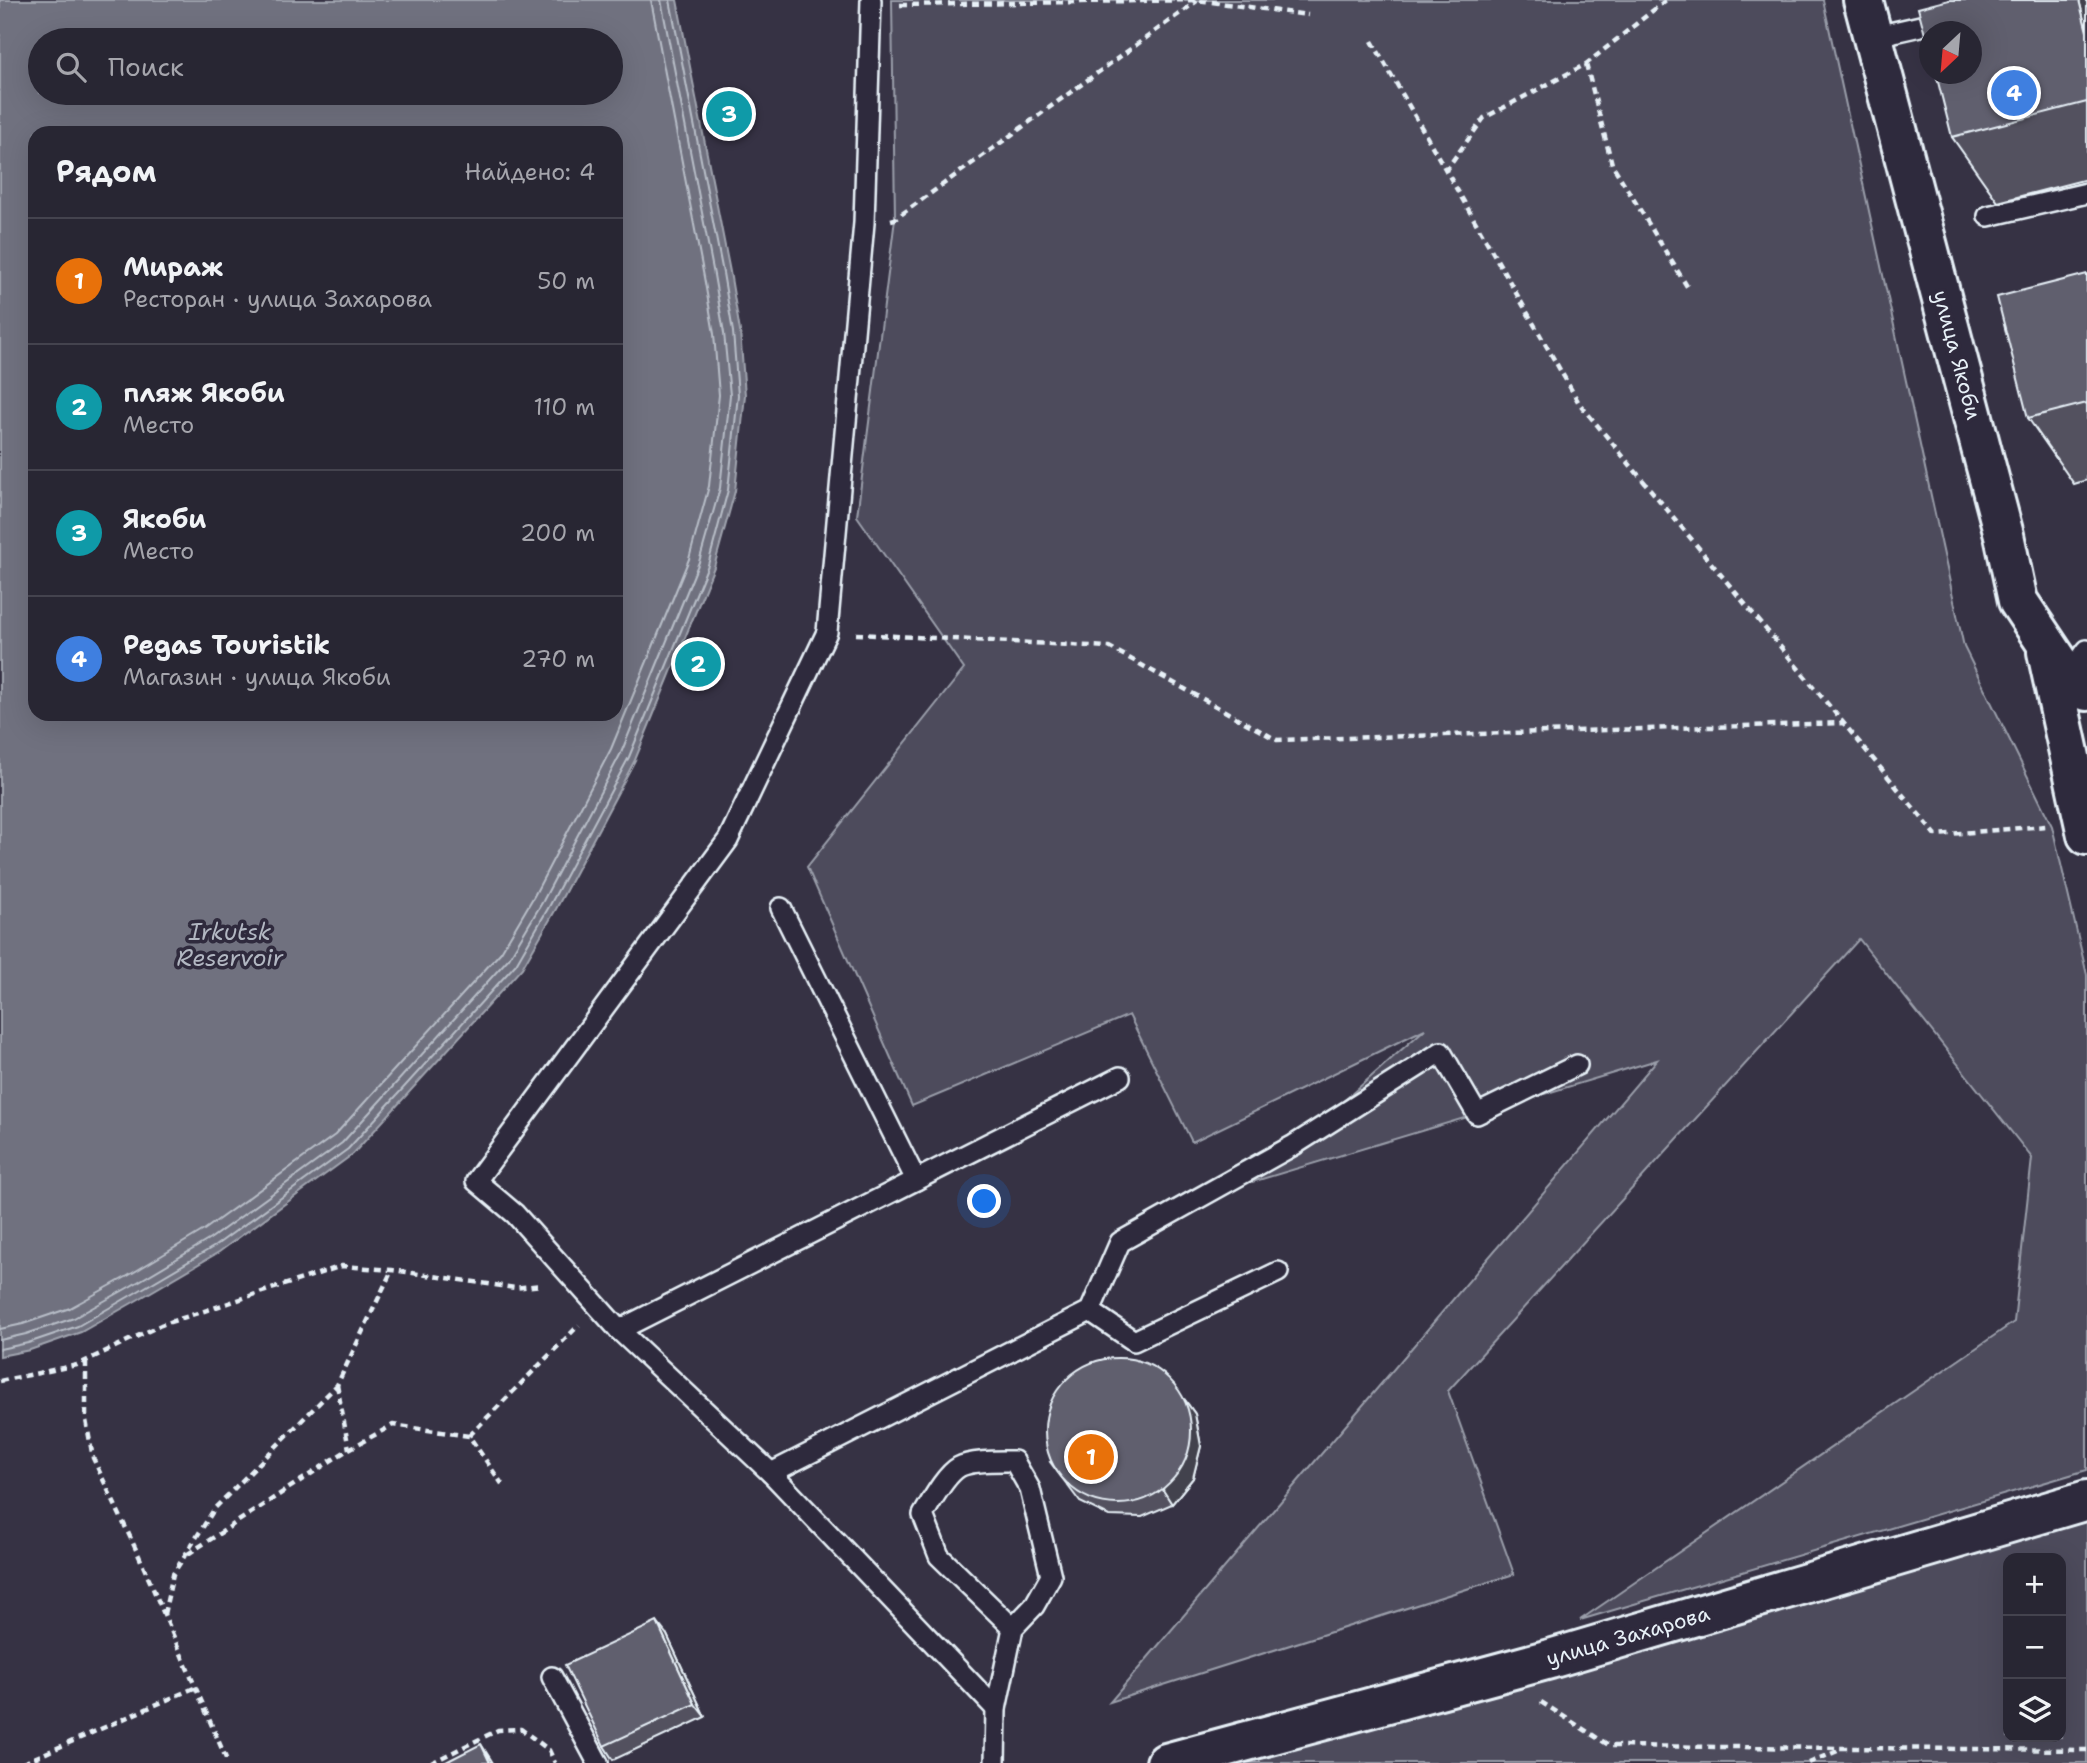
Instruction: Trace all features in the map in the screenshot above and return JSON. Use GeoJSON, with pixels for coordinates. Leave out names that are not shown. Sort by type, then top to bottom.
{"type":"FeatureCollection","features":[{"type":"Feature","properties":{"kind":"main road","name":"улица Якоби"},"geometry":{"type":"LineString","coordinates":[[1863,0],[2004,534],[2018,600],[2045,642],[2081,673]]}},
{"type":"Feature","properties":{"kind":"main road"},"geometry":{"type":"LineString","coordinates":[[2045,642],[2070,830]]}},
{"type":"Feature","properties":{"kind":"main road","name":"улица Захарова"},"geometry":{"type":"LineString","coordinates":[[1166,1763],[1550,1659],[2087,1500]]}},
{"type":"Feature","properties":{"kind":"lane"},"geometry":{"type":"LineString","coordinates":[[871,3],[864,223],[827,632],[727,839],[476,1181],[515,1214],[619,1330],[771,1473],[996,1709]]}},
{"type":"Feature","properties":{"kind":"lane"},"geometry":{"type":"LineString","coordinates":[[1872,37],[1963,17]]}},
{"type":"Feature","properties":{"kind":"lane"},"geometry":{"type":"LineString","coordinates":[[1988,216],[2087,193]]}},
{"type":"Feature","properties":{"kind":"lane"},"geometry":{"type":"LineString","coordinates":[[781,908],[916,1180]]}},
{"type":"Feature","properties":{"kind":"lane"},"geometry":{"type":"LineString","coordinates":[[771,1473],[1090,1311],[1120,1242],[1294,1145],[1441,1052],[1477,1114],[1577,1065]]}},
{"type":"Feature","properties":{"kind":"lane"},"geometry":{"type":"LineString","coordinates":[[619,1330],[1120,1077]]}},
{"type":"Feature","properties":{"kind":"lane"},"geometry":{"type":"LineString","coordinates":[[1090,1311],[1134,1341],[1278,1272]]}},
{"type":"Feature","properties":{"kind":"lane"},"geometry":{"type":"LineString","coordinates":[[995,1763],[996,1709],[1013,1628],[1034,1606],[1051,1576],[1030,1489],[1014,1461],[988,1461],[959,1467],[939,1490],[923,1516],[939,1556],[1013,1628]]}},
{"type":"Feature","properties":{"kind":"lane"},"geometry":{"type":"LineString","coordinates":[[552,1677],[598,1763]]}},
{"type":"Feature","properties":{"kind":"path"},"geometry":{"type":"LineString","coordinates":[[864,223],[895,219],[1198,0]]}},
{"type":"Feature","properties":{"kind":"path"},"geometry":{"type":"LineString","coordinates":[[871,3],[1198,0],[1308,15]]}},
{"type":"Feature","properties":{"kind":"path"},"geometry":{"type":"LineString","coordinates":[[1445,171],[1484,118],[1586,64],[1666,0]]}},
{"type":"Feature","properties":{"kind":"path"},"geometry":{"type":"LineString","coordinates":[[1372,40],[1579,402],[1937,835],[2070,830]]}},
{"type":"Feature","properties":{"kind":"path"},"geometry":{"type":"LineString","coordinates":[[1586,64],[1612,164],[1688,288]]}},
{"type":"Feature","properties":{"kind":"path"},"geometry":{"type":"LineString","coordinates":[[827,632],[1109,647],[1277,740],[1844,723]]}},
{"type":"Feature","properties":{"kind":"path"},"geometry":{"type":"LineString","coordinates":[[0,1381],[77,1365],[161,1325],[342,1266],[392,1270],[515,1288],[576,1280]]}},
{"type":"Feature","properties":{"kind":"path"},"geometry":{"type":"LineString","coordinates":[[164,1616],[173,1574],[215,1508],[337,1385],[392,1270]]}},
{"type":"Feature","properties":{"kind":"path"},"geometry":{"type":"LineString","coordinates":[[469,1436],[598,1307]]}},
{"type":"Feature","properties":{"kind":"path"},"geometry":{"type":"LineString","coordinates":[[86,1361],[86,1420],[93,1458],[139,1556],[228,1763]]}},
{"type":"Feature","properties":{"kind":"path"},"geometry":{"type":"LineString","coordinates":[[337,1385],[349,1449]]}},
{"type":"Feature","properties":{"kind":"path"},"geometry":{"type":"LineString","coordinates":[[185,1556],[349,1449],[393,1425],[469,1436],[502,1483]]}},
{"type":"Feature","properties":{"kind":"path"},"geometry":{"type":"LineString","coordinates":[[23,1763],[194,1688]]}},
{"type":"Feature","properties":{"kind":"path"},"geometry":{"type":"LineString","coordinates":[[1537,1699],[1610,1746],[2087,1750]]}},
{"type":"Feature","properties":{"kind":"path"},"geometry":{"type":"LineString","coordinates":[[431,1763],[498,1730],[521,1728],[549,1750],[555,1763]]}},
{"type":"Feature","properties":{"kind":"path"},"geometry":{"type":"LineString","coordinates":[[1810,1763],[1844,1748]]}},
{"type":"Feature","properties":{"kind":"shaded area"},"geometry":{"type":"Polygon","coordinates":[[[892,0],[1823,0],[1964,647],[2052,826],[2087,975],[2087,1470],[1580,1620],[2014,1322],[2032,1158],[1859,939],[1448,1391],[1514,1574],[1110,1702],[1657,1060],[1252,1182],[1425,1029],[1192,1142],[1129,1015],[912,1106],[807,867],[964,669],[857,516],[895,219],[892,0]]]}},
{"type":"Feature","properties":{"kind":"shaded area"},"geometry":{"type":"Polygon","coordinates":[[[2087,1500],[2087,1763],[1166,1763],[2087,1500]]]}},
{"type":"Feature","properties":{"kind":"water","name":"Irkutsk Reservoir"},"geometry":{"type":"Polygon","coordinates":[[[0,0],[677,0],[730,272],[740,331],[745,395],[735,491],[714,567],[635,760],[522,968],[353,1154],[219,1252],[81,1332],[30,1350],[0,1356],[0,0]]]}},
{"type":"Feature","properties":{"kind":"building"},"geometry":{"type":"Polygon","coordinates":[[[1949,0],[2079,0],[2087,32],[2087,102],[1952,137],[1939,84],[1982,84],[1982,21],[1921,21],[1918,8],[1949,0]]]}},
{"type":"Feature","properties":{"kind":"building"},"geometry":{"type":"Polygon","coordinates":[[[2087,274],[2087,403],[2028,418],[1997,297],[2087,274]]]}},
{"type":"Feature","properties":{"kind":"building"},"geometry":{"type":"Polygon","coordinates":[[[1118,1358],[1146,1364],[1170,1379],[1185,1403],[1191,1431],[1185,1459],[1170,1483],[1146,1498],[1118,1504],[1090,1498],[1066,1483],[1051,1459],[1045,1431],[1051,1403],[1066,1379],[1090,1364],[1118,1358]]]}},
{"type":"Feature","properties":{"kind":"building"},"geometry":{"type":"Polygon","coordinates":[[[657,1622],[695,1704],[604,1746],[565,1665],[657,1622]]]}},
{"type":"Feature","properties":{"kind":"building"},"geometry":{"type":"Polygon","coordinates":[[[481,1744],[490,1763],[444,1763],[481,1744]]]}},
{"type":"Feature","properties":{"kind":"place","name":"Pegas Touristik"},"geometry":{"type":"Point","coordinates":[2014,93]}},
{"type":"Feature","properties":{"kind":"place","name":"Якоби"},"geometry":{"type":"Point","coordinates":[729,114]}},
{"type":"Feature","properties":{"kind":"place","name":"пляж Якоби"},"geometry":{"type":"Point","coordinates":[698,664]}},
{"type":"Feature","properties":{"kind":"place","name":"Мираж"},"geometry":{"type":"Point","coordinates":[1091,1457]}}]}
